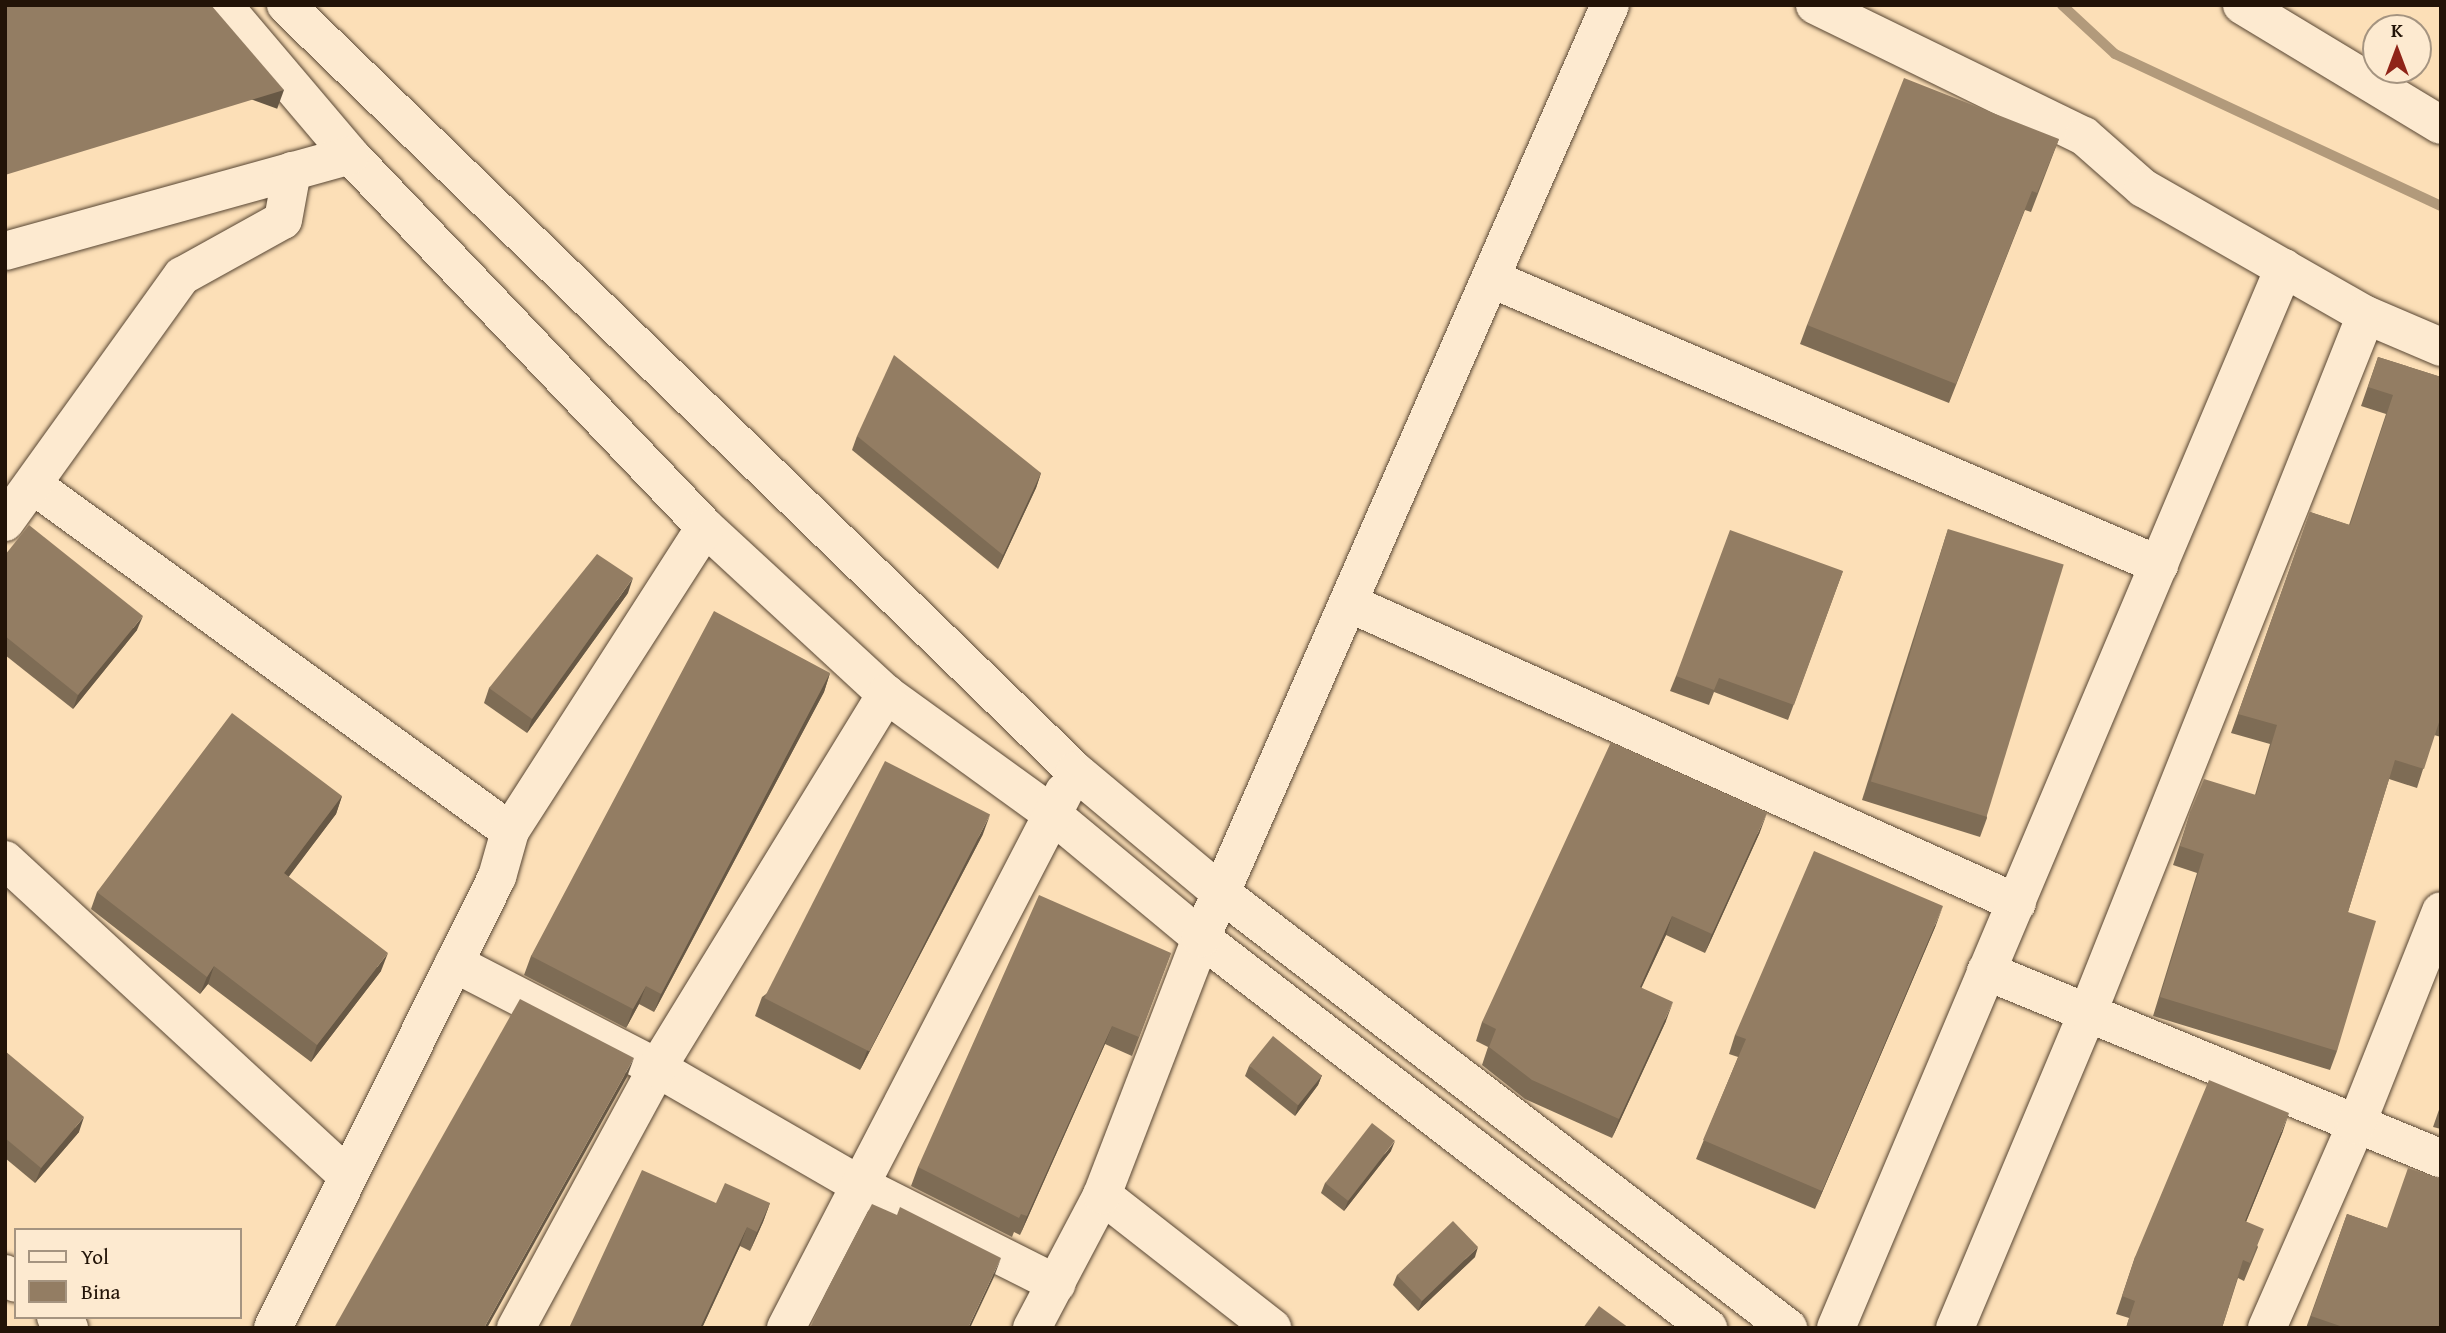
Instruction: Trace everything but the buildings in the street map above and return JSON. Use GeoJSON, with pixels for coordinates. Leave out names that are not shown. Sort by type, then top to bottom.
{"type":"FeatureCollection","features":[{"type":"Feature","properties":{"kind":"street"},"geometry":{"type":"LineString","coordinates":[[223,5],[350,155],[705,527],[886,694],[1053,815],[1201,938],[1708,1328]]}},
{"type":"Feature","properties":{"kind":"street"},"geometry":{"type":"LineString","coordinates":[[286,5],[1075,771],[1221,893],[1788,1328]]}},
{"type":"Feature","properties":{"kind":"street"},"geometry":{"type":"LineString","coordinates":[[1032,1328],[1102,1195],[1201,938],[1351,604],[1609,5]]}},
{"type":"Feature","properties":{"kind":"street"},"geometry":{"type":"LineString","coordinates":[[1815,5],[2084,136],[2143,188],[2366,315],[2441,347]]}},
{"type":"Feature","properties":{"kind":"street"},"geometry":{"type":"LineString","coordinates":[[2242,5],[2441,124]]}},
{"type":"Feature","properties":{"kind":"street"},"geometry":{"type":"LineString","coordinates":[[5,251],[350,155]]}},
{"type":"Feature","properties":{"kind":"street"},"geometry":{"type":"LineString","coordinates":[[5,523],[182,276],[283,220],[292,171]]}},
{"type":"Feature","properties":{"kind":"street"},"geometry":{"type":"LineString","coordinates":[[1836,1328],[2284,268]]}},
{"type":"Feature","properties":{"kind":"street"},"geometry":{"type":"LineString","coordinates":[[1492,279],[2159,565]]}},
{"type":"Feature","properties":{"kind":"street"},"geometry":{"type":"LineString","coordinates":[[1955,1328],[2088,1012],[2366,315]]}},
{"type":"Feature","properties":{"kind":"street"},"geometry":{"type":"LineString","coordinates":[[33,485],[510,831]]}},
{"type":"Feature","properties":{"kind":"street"},"geometry":{"type":"LineString","coordinates":[[273,1328],[497,877],[510,831],[705,527]]}},
{"type":"Feature","properties":{"kind":"street"},"geometry":{"type":"LineString","coordinates":[[1351,604],[2017,903]]}},
{"type":"Feature","properties":{"kind":"street"},"geometry":{"type":"LineString","coordinates":[[516,1328],[657,1068],[886,694]]}},
{"type":"Feature","properties":{"kind":"street"},"geometry":{"type":"LineString","coordinates":[[786,1328],[1075,771]]}},
{"type":"Feature","properties":{"kind":"street"},"geometry":{"type":"LineString","coordinates":[[5,860],[348,1176]]}},
{"type":"Feature","properties":{"kind":"street"},"geometry":{"type":"LineString","coordinates":[[2267,1328],[2356,1125],[2441,911]]}},
{"type":"Feature","properties":{"kind":"street"},"geometry":{"type":"LineString","coordinates":[[454,963],[657,1068],[860,1185],[1057,1284]]}},
{"type":"Feature","properties":{"kind":"street"},"geometry":{"type":"LineString","coordinates":[[1986,971],[2441,1159]]}},
{"type":"Feature","properties":{"kind":"street"},"geometry":{"type":"LineString","coordinates":[[1102,1195],[1272,1328]]}},
{"type":"Feature","properties":{"kind":"waterway"},"geometry":{"type":"LineString","coordinates":[[2062,5],[2115,54],[2441,206]]}}]}
